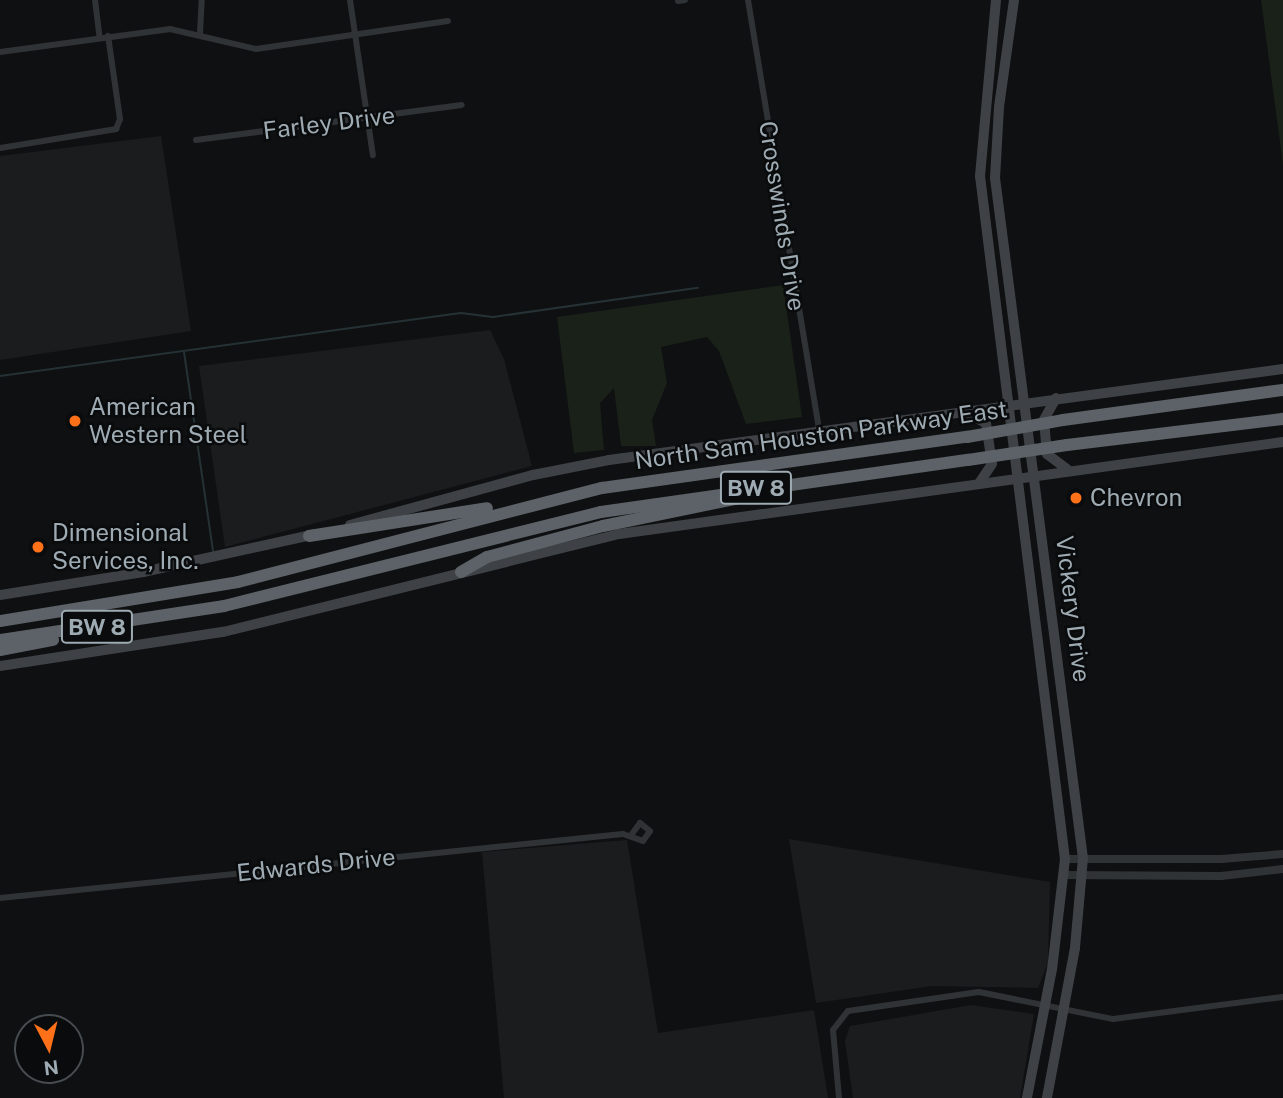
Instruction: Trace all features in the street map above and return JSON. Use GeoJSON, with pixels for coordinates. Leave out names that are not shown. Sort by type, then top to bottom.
{"type":"FeatureCollection","features":[{"type":"Feature","properties":{"kind":"highway","name":"North Sam Houston Parkway East"},"geometry":{"type":"LineString","coordinates":[[0,621],[147,599],[270,575],[574,494],[1283,389]]}},
{"type":"Feature","properties":{"kind":"highway","name":"North Sam Houston Parkway East"},"geometry":{"type":"LineString","coordinates":[[0,640],[194,612],[314,586],[564,519],[1067,445],[1283,419]]}},
{"type":"Feature","properties":{"kind":"highway"},"geometry":{"type":"LineString","coordinates":[[461,572],[487,557],[603,526],[831,478]]}},
{"type":"Feature","properties":{"kind":"highway"},"geometry":{"type":"LineString","coordinates":[[309,536],[574,494]]}},
{"type":"Feature","properties":{"kind":"highway"},"geometry":{"type":"LineString","coordinates":[[0,612],[147,599]]}},
{"type":"Feature","properties":{"kind":"highway"},"geometry":{"type":"LineString","coordinates":[[0,650],[194,612]]}},
{"type":"Feature","properties":{"kind":"main road","name":"Vickery Drive"},"geometry":{"type":"LineString","coordinates":[[996,0],[984,105],[980,176],[1006,406],[1065,859],[1046,1003],[1027,1098]]}},
{"type":"Feature","properties":{"kind":"main road","name":"Vickery Drive"},"geometry":{"type":"LineString","coordinates":[[1014,0],[999,107],[995,178],[1083,858],[1064,1008],[1047,1098]]}},
{"type":"Feature","properties":{"kind":"main road"},"geometry":{"type":"LineString","coordinates":[[984,105],[999,107]]}},
{"type":"Feature","properties":{"kind":"main road"},"geometry":{"type":"LineString","coordinates":[[992,288],[1007,287]]}},
{"type":"Feature","properties":{"kind":"main road","name":"North Sam Houston Parkway East"},"geometry":{"type":"LineString","coordinates":[[0,595],[143,572],[309,536],[535,475],[819,431],[1283,369]]}},
{"type":"Feature","properties":{"kind":"main road"},"geometry":{"type":"LineString","coordinates":[[1056,398],[1044,420],[1047,454],[1068,470]]}},
{"type":"Feature","properties":{"kind":"main road"},"geometry":{"type":"LineString","coordinates":[[963,411],[986,423],[992,464],[979,482]]}},
{"type":"Feature","properties":{"kind":"main road"},"geometry":{"type":"LineString","coordinates":[[0,666],[223,632],[619,534],[1035,474],[1283,442]]}},
{"type":"Feature","properties":{"kind":"main road"},"geometry":{"type":"LineString","coordinates":[[1042,682],[1061,680]]}},
{"type":"Feature","properties":{"kind":"main road"},"geometry":{"type":"LineString","coordinates":[[1056,780],[1072,778]]}},
{"type":"Feature","properties":{"kind":"street"},"geometry":{"type":"LineString","coordinates":[[95,0],[100,38]]}},
{"type":"Feature","properties":{"kind":"street"},"geometry":{"type":"LineString","coordinates":[[200,33],[202,0]]}},
{"type":"Feature","properties":{"kind":"street"},"geometry":{"type":"LineString","coordinates":[[350,0],[373,155]]}},
{"type":"Feature","properties":{"kind":"street"},"geometry":{"type":"LineString","coordinates":[[678,1],[685,0]]}},
{"type":"Feature","properties":{"kind":"street","name":"Crosswinds Drive"},"geometry":{"type":"LineString","coordinates":[[748,0],[819,431]]}},
{"type":"Feature","properties":{"kind":"street"},"geometry":{"type":"LineString","coordinates":[[0,52],[170,29],[200,33],[256,49],[448,21]]}},
{"type":"Feature","properties":{"kind":"street"},"geometry":{"type":"LineString","coordinates":[[0,148],[116,129],[120,119],[108,36]]}},
{"type":"Feature","properties":{"kind":"street","name":"Farley Drive"},"geometry":{"type":"LineString","coordinates":[[196,140],[462,105]]}},
{"type":"Feature","properties":{"kind":"street","name":"Edwards Drive"},"geometry":{"type":"LineString","coordinates":[[0,898],[632,834]]}},
{"type":"Feature","properties":{"kind":"street"},"geometry":{"type":"LineString","coordinates":[[1065,859],[1189,860],[1283,854]]}},
{"type":"Feature","properties":{"kind":"street"},"geometry":{"type":"LineString","coordinates":[[1189,860],[1190,876]]}},
{"type":"Feature","properties":{"kind":"street"},"geometry":{"type":"LineString","coordinates":[[1064,875],[1190,876],[1283,870]]}},
{"type":"Feature","properties":{"kind":"street"},"geometry":{"type":"LineString","coordinates":[[839,1098],[833,1030],[848,1011],[961,992],[1004,994],[1113,1020],[1283,997]]}},
{"type":"Feature","properties":{"kind":"shaded area"},"geometry":{"type":"Polygon","coordinates":[[[1261,0],[1283,0],[1283,165],[1261,0]]]}},
{"type":"Feature","properties":{"kind":"shaded area"},"geometry":{"type":"Polygon","coordinates":[[[161,136],[191,331],[0,360],[0,156],[161,136]]]}},
{"type":"Feature","properties":{"kind":"shaded area"},"geometry":{"type":"Polygon","coordinates":[[[783,285],[802,417],[746,424],[719,351],[707,337],[661,347],[667,383],[652,420],[656,446],[621,446],[614,388],[600,403],[604,450],[574,453],[557,317],[783,285]]]}},
{"type":"Feature","properties":{"kind":"shaded area"},"geometry":{"type":"Polygon","coordinates":[[[490,330],[504,359],[532,466],[225,547],[199,366],[490,330]]]}},
{"type":"Feature","properties":{"kind":"shaded area"},"geometry":{"type":"Polygon","coordinates":[[[789,839],[1050,882],[1048,963],[1038,988],[932,986],[816,1003],[789,839]]]}},
{"type":"Feature","properties":{"kind":"shaded area"},"geometry":{"type":"Polygon","coordinates":[[[627,840],[658,1033],[814,1010],[828,1098],[504,1098],[482,852],[627,840]]]}},
{"type":"Feature","properties":{"kind":"shaded area"},"geometry":{"type":"Polygon","coordinates":[[[971,1005],[1034,1014],[1020,1098],[853,1098],[845,1041],[850,1026],[971,1005]]]}},
{"type":"Feature","properties":{"kind":"waterway"},"geometry":{"type":"LineString","coordinates":[[0,376],[461,313],[493,317],[698,288]]}},
{"type":"Feature","properties":{"kind":"waterway"},"geometry":{"type":"LineString","coordinates":[[184,352],[213,551]]}},
{"type":"Feature","properties":{"kind":"place","name":"American Western Steel"},"geometry":{"type":"Point","coordinates":[75,421]}},
{"type":"Feature","properties":{"kind":"place","name":"Chevron"},"geometry":{"type":"Point","coordinates":[1076,498]}},
{"type":"Feature","properties":{"kind":"place","name":"Dimensional Services, Inc."},"geometry":{"type":"Point","coordinates":[38,547]}}]}
